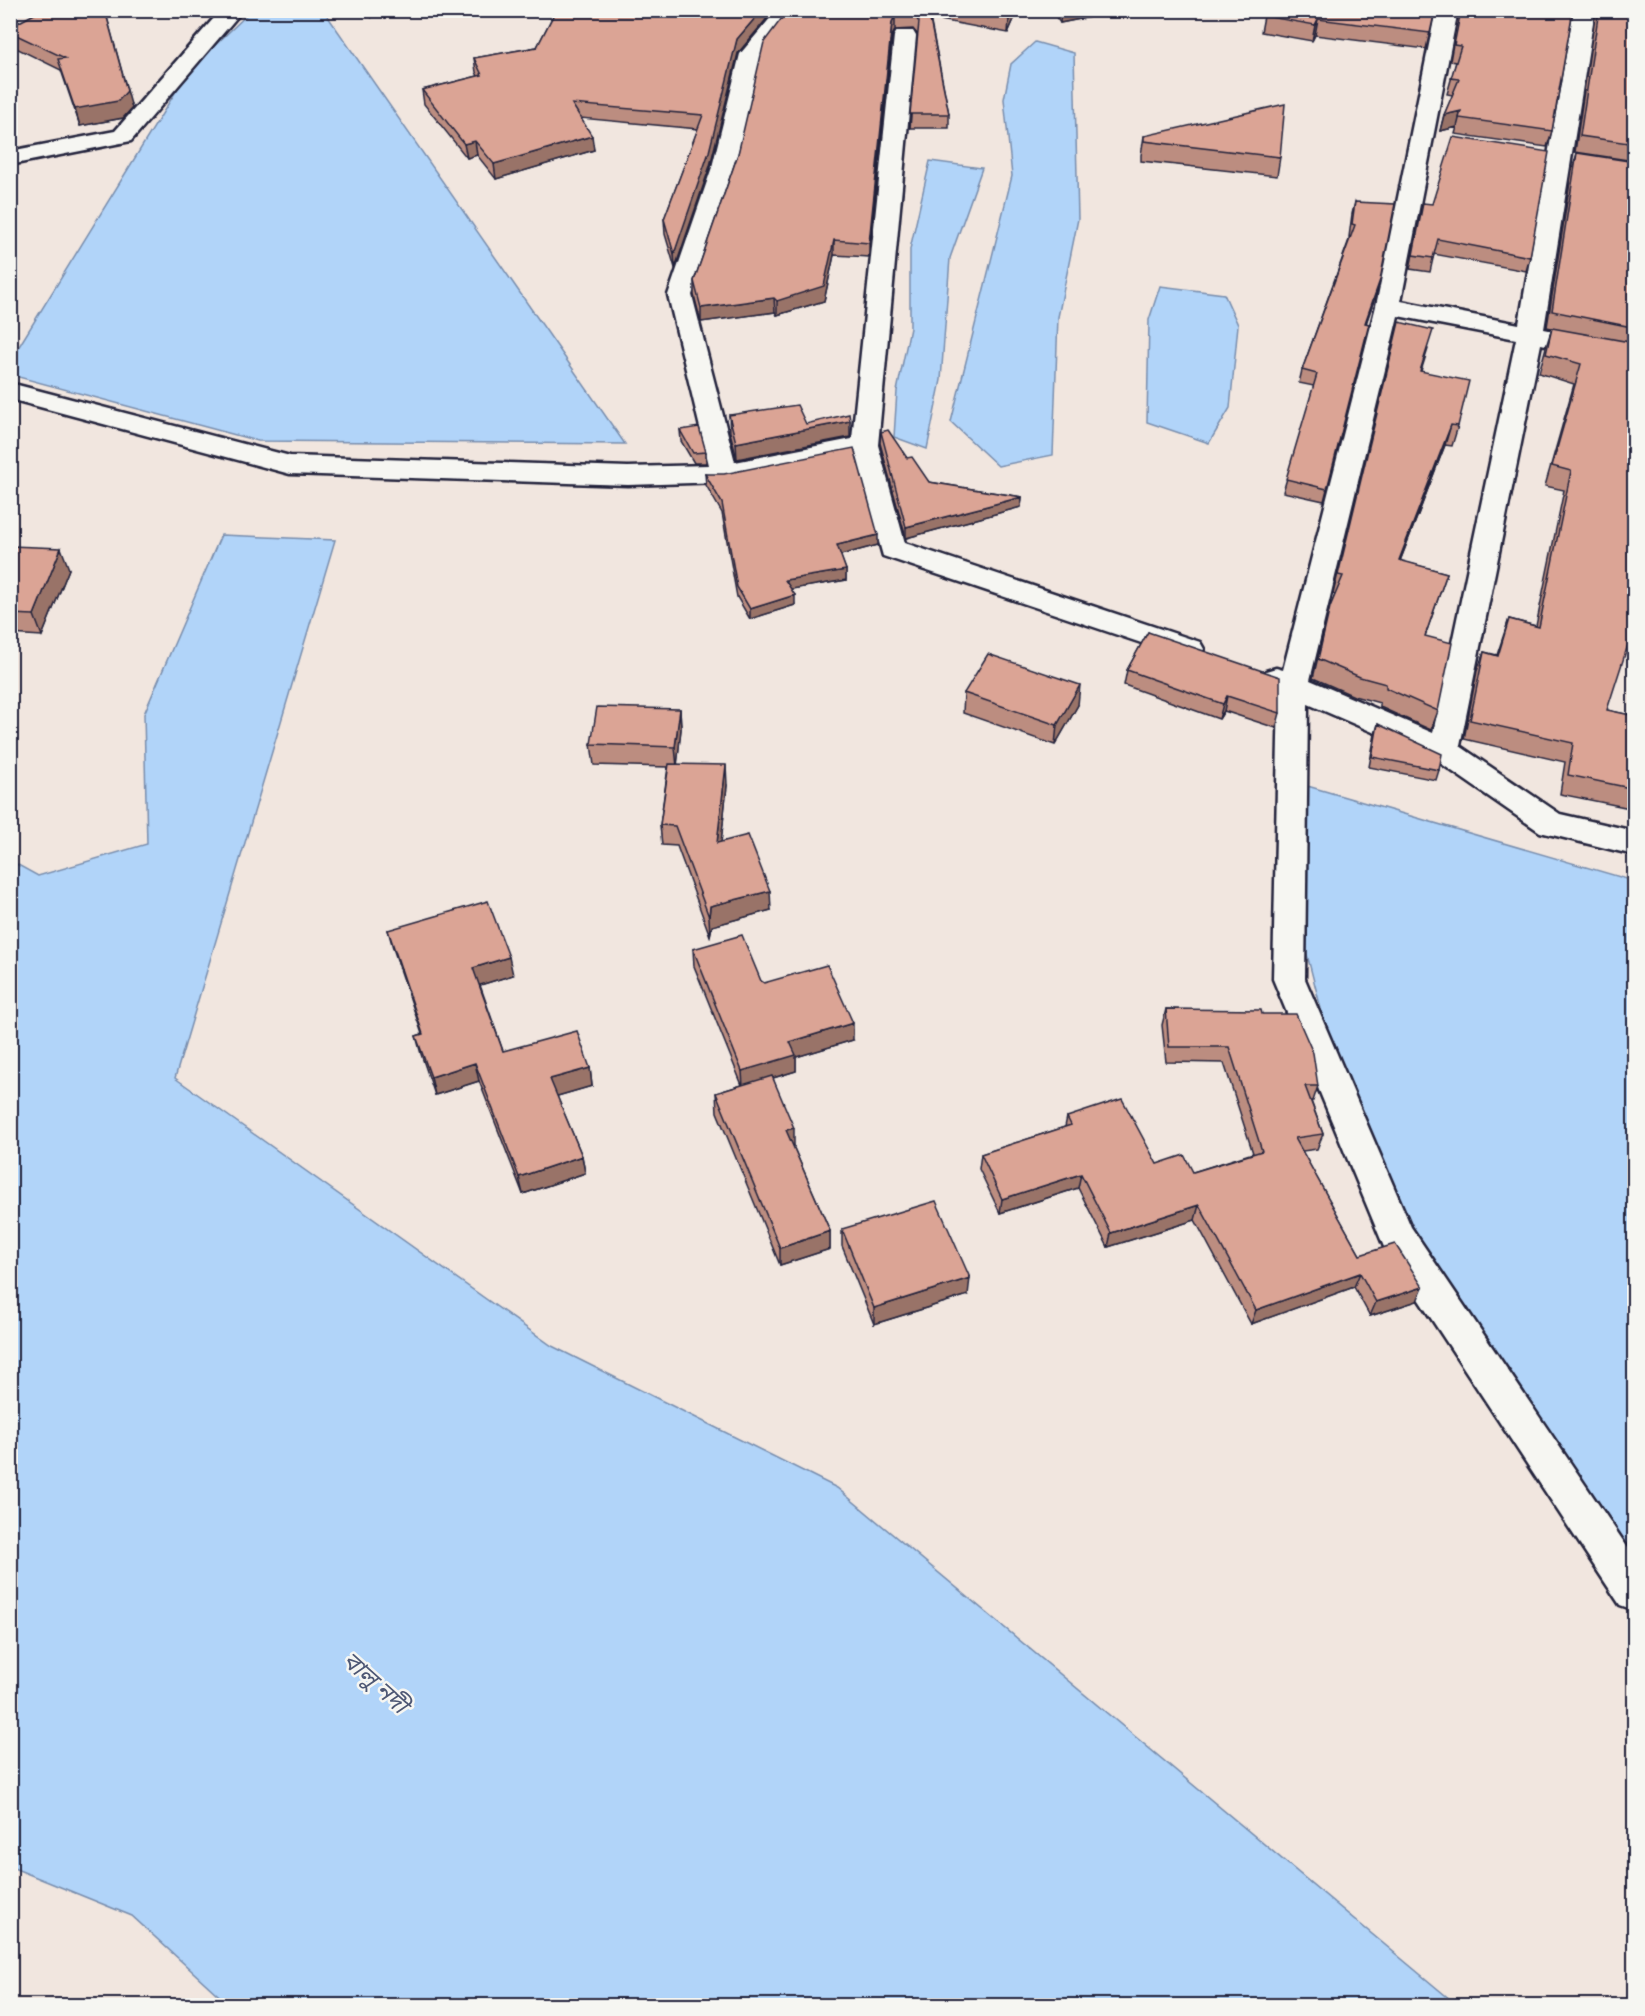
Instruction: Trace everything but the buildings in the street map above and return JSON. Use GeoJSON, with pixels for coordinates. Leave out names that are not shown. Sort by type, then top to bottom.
{"type":"FeatureCollection","features":[{"type":"Feature","properties":{"kind":"street"},"geometry":{"type":"LineString","coordinates":[[10,158],[123,136],[233,10]]}},
{"type":"Feature","properties":{"kind":"street"},"geometry":{"type":"LineString","coordinates":[[724,473],[680,295],[724,167],[751,54],[789,10]]}},
{"type":"Feature","properties":{"kind":"street"},"geometry":{"type":"LineString","coordinates":[[1448,10],[1433,139],[1388,306],[1294,684],[1289,979],[1397,1236],[1635,1591]]}},
{"type":"Feature","properties":{"kind":"street"},"geometry":{"type":"LineString","coordinates":[[1444,750],[1530,335],[1584,10]]}},
{"type":"Feature","properties":{"kind":"street"},"geometry":{"type":"LineString","coordinates":[[905,36],[865,445],[893,549],[1216,658]]}},
{"type":"Feature","properties":{"kind":"street"},"geometry":{"type":"LineString","coordinates":[[1388,306],[1635,355]]}},
{"type":"Feature","properties":{"kind":"street"},"geometry":{"type":"LineString","coordinates":[[10,391],[290,465],[628,476],[724,473],[865,445]]}},
{"type":"Feature","properties":{"kind":"street"},"geometry":{"type":"LineString","coordinates":[[1249,669],[1294,684],[1444,750],[1551,824],[1635,843]]}},
{"type":"Feature","properties":{"kind":"water"},"geometry":{"type":"Polygon","coordinates":[[[251,11],[324,11],[625,444],[258,441],[11,375],[10,361],[189,70],[251,11]]]}},
{"type":"Feature","properties":{"kind":"water"},"geometry":{"type":"Polygon","coordinates":[[[1035,42],[1074,53],[1078,219],[1058,317],[1053,455],[998,466],[951,422],[1012,176],[1004,99],[1011,64],[1035,42]]]}},
{"type":"Feature","properties":{"kind":"water"},"geometry":{"type":"Polygon","coordinates":[[[930,161],[982,168],[950,258],[941,380],[927,449],[894,437],[897,391],[910,328],[910,249],[930,161]]]}},
{"type":"Feature","properties":{"kind":"water"},"geometry":{"type":"Polygon","coordinates":[[[1160,286],[1224,294],[1238,325],[1230,408],[1209,443],[1147,422],[1149,320],[1160,286]]]}},
{"type":"Feature","properties":{"kind":"water","name":"বালু নদী"},"geometry":{"type":"Polygon","coordinates":[[[221,535],[335,540],[175,1078],[552,1346],[837,1488],[1457,2005],[229,2005],[132,1916],[11,1867],[11,861],[38,876],[147,844],[144,714],[221,535]]]}},
{"type":"Feature","properties":{"kind":"water"},"geometry":{"type":"Polygon","coordinates":[[[1304,785],[1634,881],[1634,1565],[1423,1266],[1344,1098],[1294,904],[1304,785]]]}}]}
